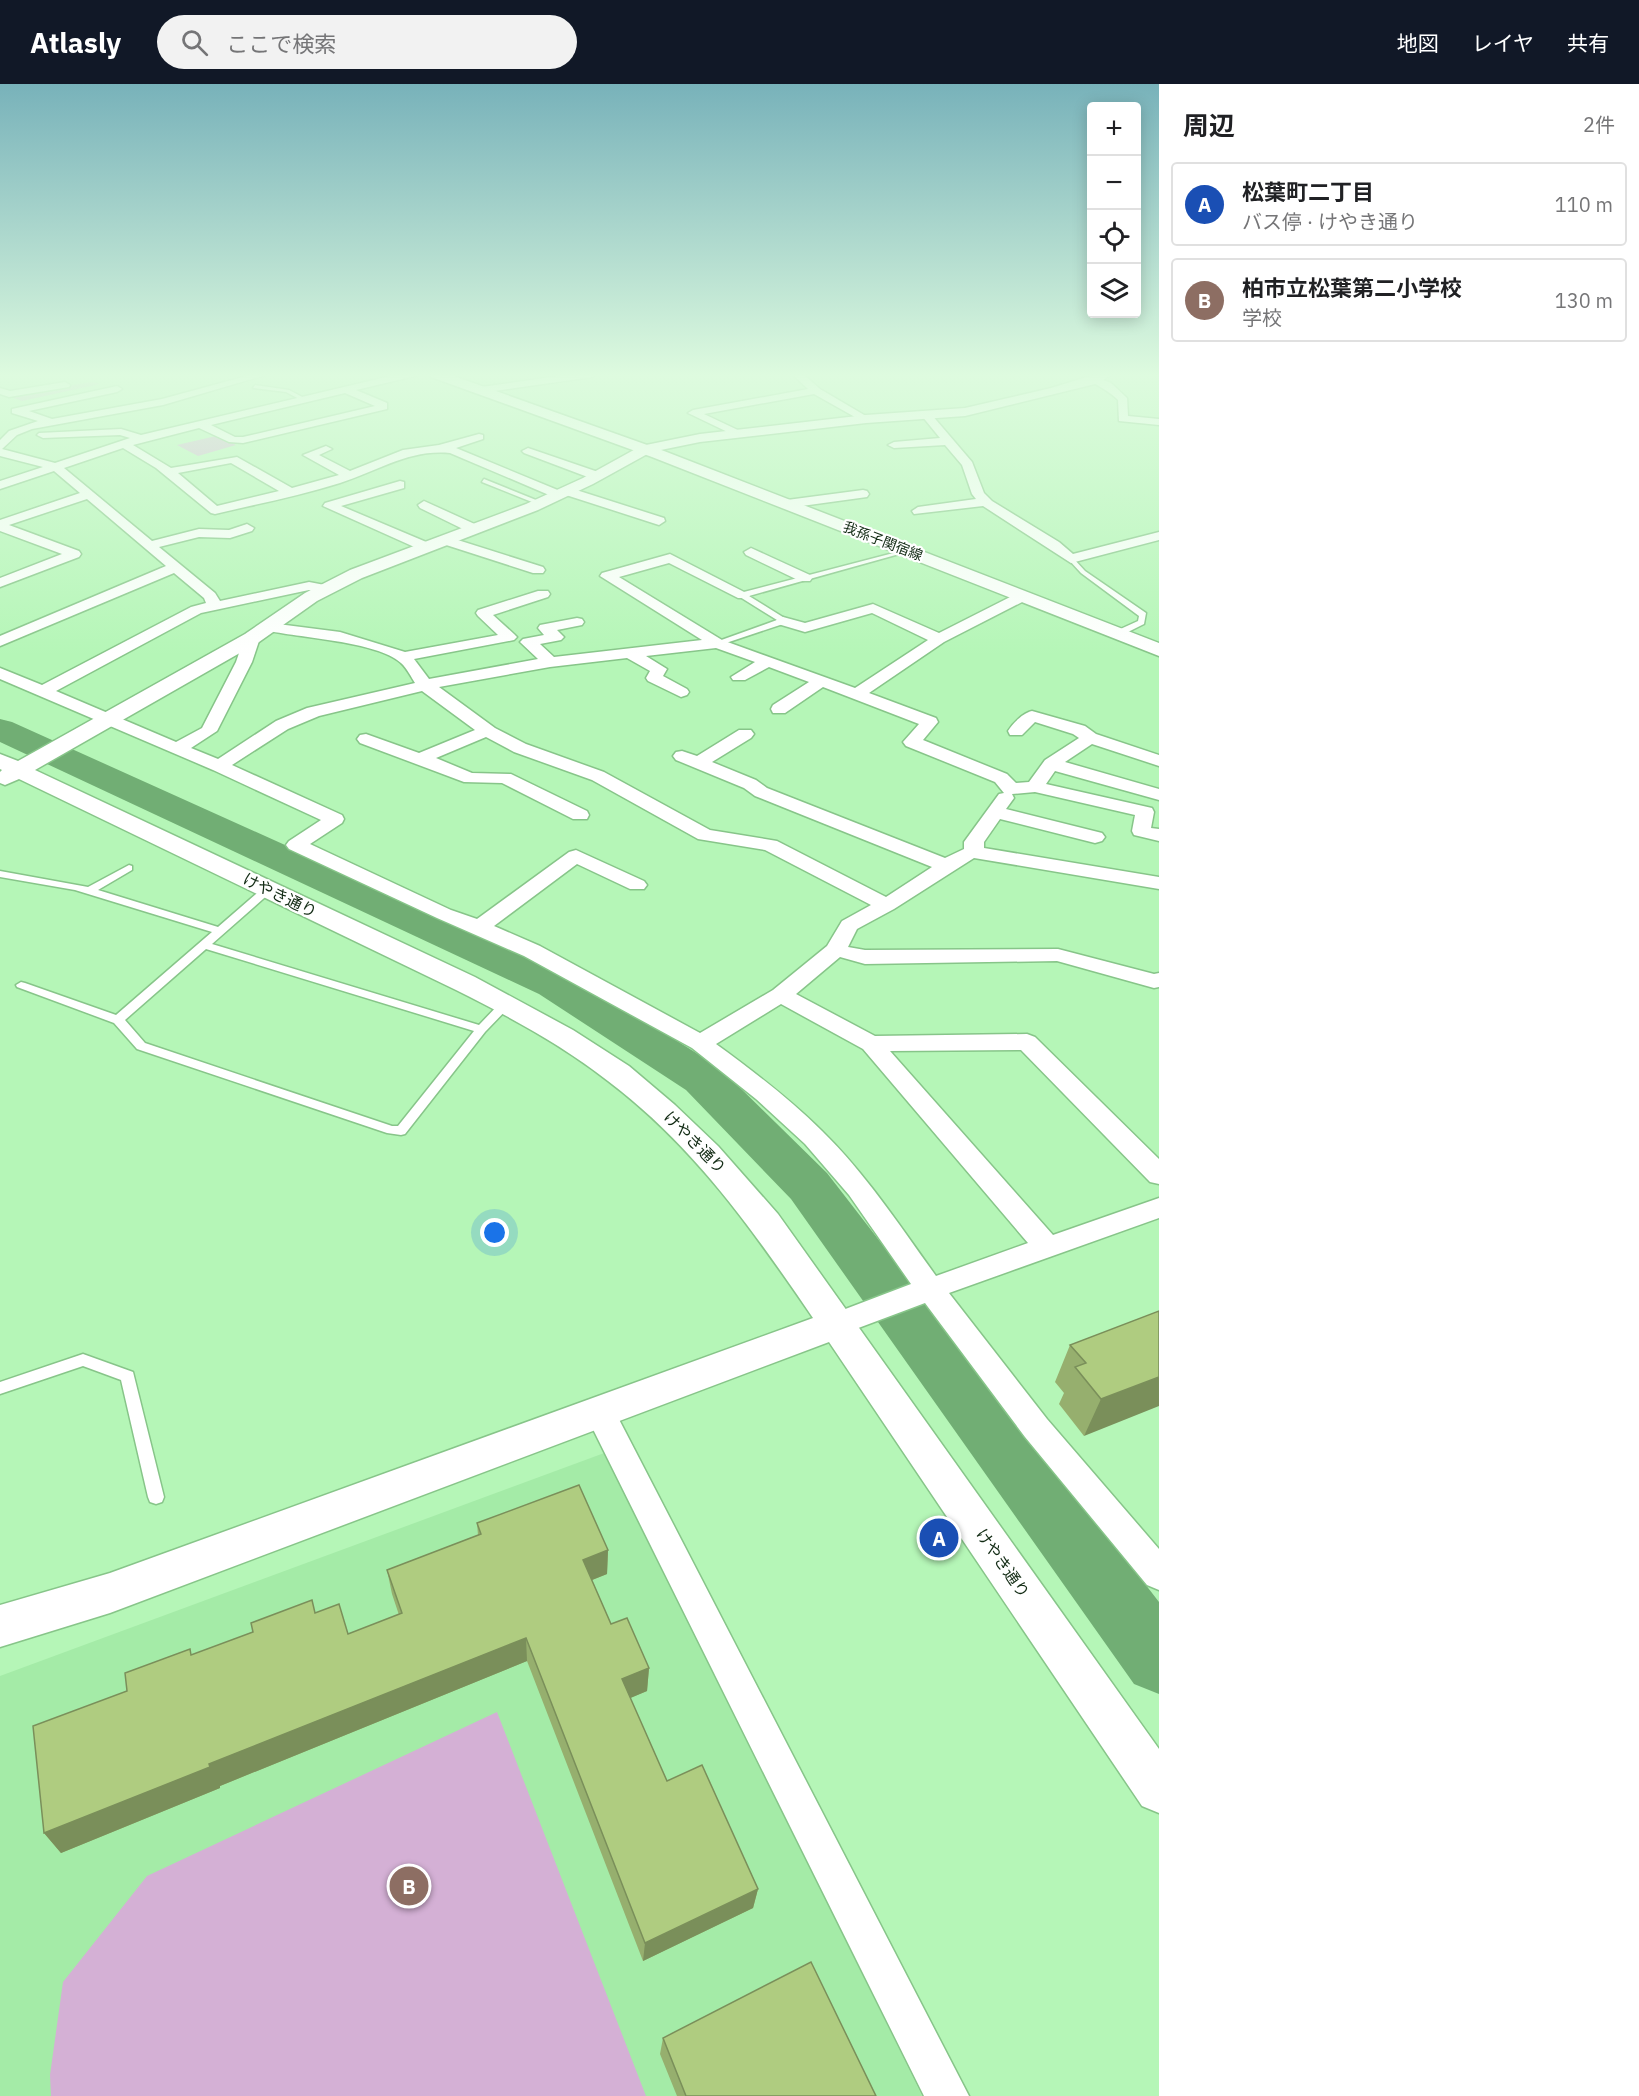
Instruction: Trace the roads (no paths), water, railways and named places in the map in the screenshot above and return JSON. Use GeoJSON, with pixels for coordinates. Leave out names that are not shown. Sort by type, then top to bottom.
{"type":"FeatureCollection","features":[{"type":"Feature","properties":{"kind":"main road","name":"我孫子関宿線"},"geometry":{"type":"LineString","coordinates":[[694,468],[1159,650]]}},
{"type":"Feature","properties":{"kind":"street"},"geometry":{"type":"LineString","coordinates":[[0,485],[53,468]]}},
{"type":"Feature","properties":{"kind":"street"},"geometry":{"type":"LineString","coordinates":[[57,468],[177,567],[210,596],[215,606]]}},
{"type":"Feature","properties":{"kind":"street"},"geometry":{"type":"LineString","coordinates":[[164,468],[215,510],[289,492],[364,468]]}},
{"type":"Feature","properties":{"kind":"street"},"geometry":{"type":"LineString","coordinates":[[168,472],[189,468]]}},
{"type":"Feature","properties":{"kind":"street"},"geometry":{"type":"LineString","coordinates":[[248,468],[289,492]]}},
{"type":"Feature","properties":{"kind":"street"},"geometry":{"type":"LineString","coordinates":[[333,468],[348,475]]}},
{"type":"Feature","properties":{"kind":"street"},"geometry":{"type":"LineString","coordinates":[[498,468],[563,493],[659,521]]}},
{"type":"Feature","properties":{"kind":"street"},"geometry":{"type":"LineString","coordinates":[[575,468],[597,476]]}},
{"type":"Feature","properties":{"kind":"street"},"geometry":{"type":"LineString","coordinates":[[14,768],[60,746],[252,638],[325,589],[356,574],[563,493],[612,468]]}},
{"type":"Feature","properties":{"kind":"street"},"geometry":{"type":"LineString","coordinates":[[969,468],[978,494],[985,502],[1054,545],[1071,559],[1159,536]]}},
{"type":"Feature","properties":{"kind":"street"},"geometry":{"type":"LineString","coordinates":[[400,485],[329,506],[426,547]]}},
{"type":"Feature","properties":{"kind":"street"},"geometry":{"type":"LineString","coordinates":[[0,525],[89,494]]}},
{"type":"Feature","properties":{"kind":"street"},"geometry":{"type":"LineString","coordinates":[[787,504],[863,494]]}},
{"type":"Feature","properties":{"kind":"street"},"geometry":{"type":"LineString","coordinates":[[918,511],[985,502]]}},
{"type":"Feature","properties":{"kind":"street"},"geometry":{"type":"LineString","coordinates":[[424,505],[474,529]]}},
{"type":"Feature","properties":{"kind":"street"},"geometry":{"type":"LineString","coordinates":[[0,525],[74,554],[0,583]]}},
{"type":"Feature","properties":{"kind":"street"},"geometry":{"type":"LineString","coordinates":[[150,545],[199,533],[230,534],[247,528]]}},
{"type":"Feature","properties":{"kind":"street"},"geometry":{"type":"LineString","coordinates":[[445,540],[538,570]]}},
{"type":"Feature","properties":{"kind":"street"},"geometry":{"type":"LineString","coordinates":[[751,552],[805,578]]}},
{"type":"Feature","properties":{"kind":"street"},"geometry":{"type":"LineString","coordinates":[[743,595],[670,558],[607,576],[717,643],[930,722],[912,741],[1001,778],[1011,789]]}},
{"type":"Feature","properties":{"kind":"street"},"geometry":{"type":"LineString","coordinates":[[0,642],[177,567]]}},
{"type":"Feature","properties":{"kind":"street"},"geometry":{"type":"LineString","coordinates":[[43,691],[196,610],[309,586],[325,589]]}},
{"type":"Feature","properties":{"kind":"street"},"geometry":{"type":"LineString","coordinates":[[402,657],[509,637],[483,613],[543,594]]}},
{"type":"Feature","properties":{"kind":"street"},"geometry":{"type":"LineString","coordinates":[[857,694],[939,639],[1023,596]]}},
{"type":"Feature","properties":{"kind":"street"},"geometry":{"type":"LineString","coordinates":[[783,621],[805,627],[873,608],[939,639]]}},
{"type":"Feature","properties":{"kind":"street"},"geometry":{"type":"LineString","coordinates":[[550,662],[528,642],[556,637],[545,628],[577,622]]}},
{"type":"Feature","properties":{"kind":"street"},"geometry":{"type":"LineString","coordinates":[[270,627],[364,642],[394,651],[407,660],[425,685],[487,730],[520,748],[598,776],[705,835],[770,845],[887,905]]}},
{"type":"Feature","properties":{"kind":"street"},"geometry":{"type":"LineString","coordinates":[[175,749],[210,731],[244,662],[252,638]]}},
{"type":"Feature","properties":{"kind":"street"},"geometry":{"type":"LineString","coordinates":[[219,766],[282,725],[313,711],[425,685],[550,662],[717,643]]}},
{"type":"Feature","properties":{"kind":"street"},"geometry":{"type":"LineString","coordinates":[[630,653],[659,669],[654,678],[681,692]]}},
{"type":"Feature","properties":{"kind":"street"},"geometry":{"type":"LineString","coordinates":[[739,677],[768,661]]}},
{"type":"Feature","properties":{"kind":"street"},"geometry":{"type":"LineString","coordinates":[[0,673],[219,766],[335,819],[296,845],[444,914],[532,951],[700,1042],[765,1093],[814,1138],[858,1188],[923,1291],[1159,1574]]}},
{"type":"Feature","properties":{"kind":"street"},"geometry":{"type":"LineString","coordinates":[[779,709],[821,681]]}},
{"type":"Feature","properties":{"kind":"street"},"geometry":{"type":"LineString","coordinates":[[1016,731],[1032,716],[1078,730],[1090,738],[1159,761]]}},
{"type":"Feature","properties":{"kind":"street"},"geometry":{"type":"LineString","coordinates":[[421,758],[487,730]]}},
{"type":"Feature","properties":{"kind":"street"},"geometry":{"type":"LineString","coordinates":[[746,734],[691,759],[750,784],[761,792],[945,865]]}},
{"type":"Feature","properties":{"kind":"street"},"geometry":{"type":"LineString","coordinates":[[1035,787],[1051,764],[1090,738]]}},
{"type":"Feature","properties":{"kind":"street"},"geometry":{"type":"LineString","coordinates":[[366,739],[470,778],[505,778],[580,815]]}},
{"type":"Feature","properties":{"kind":"street"},"geometry":{"type":"LineString","coordinates":[[1051,764],[1159,795]]}},
{"type":"Feature","properties":{"kind":"street","name":"けやき通り"},"geometry":{"type":"LineString","coordinates":[[14,768],[506,1004],[595,1057],[647,1096],[690,1135],[726,1173],[852,1319],[1159,1789]]}},
{"type":"Feature","properties":{"kind":"street"},"geometry":{"type":"LineString","coordinates":[[1011,789],[1035,787],[1145,812],[1140,831],[1159,835]]}},
{"type":"Feature","properties":{"kind":"street"},"geometry":{"type":"LineString","coordinates":[[974,852],[974,842],[1011,789]]}},
{"type":"Feature","properties":{"kind":"street"},"geometry":{"type":"LineString","coordinates":[[996,812],[1095,837]]}},
{"type":"Feature","properties":{"kind":"street"},"geometry":{"type":"LineString","coordinates":[[700,1042],[781,995],[836,950],[849,925],[887,905],[963,855],[974,852],[1159,884]]}},
{"type":"Feature","properties":{"kind":"street"},"geometry":{"type":"LineString","coordinates":[[479,927],[576,856],[637,885]]}},
{"type":"Feature","properties":{"kind":"street"},"geometry":{"type":"LineString","coordinates":[[836,950],[865,957],[1058,955],[1154,981],[1159,980]]}},
{"type":"Feature","properties":{"kind":"street"},"geometry":{"type":"LineString","coordinates":[[781,995],[871,1044],[1048,1248]]}},
{"type":"Feature","properties":{"kind":"street"},"geometry":{"type":"LineString","coordinates":[[871,1044],[1027,1042],[1159,1174]]}},
{"type":"Feature","properties":{"kind":"street"},"geometry":{"type":"LineString","coordinates":[[0,1626],[110,1593],[923,1291],[1159,1209]]}},
{"type":"Feature","properties":{"kind":"street"},"geometry":{"type":"LineString","coordinates":[[599,1411],[947,2096]]}},
{"type":"Feature","properties":{"kind":"lane"},"geometry":{"type":"LineString","coordinates":[[484,481],[539,503]]}},
{"type":"Feature","properties":{"kind":"lane"},"geometry":{"type":"LineString","coordinates":[[743,595],[907,551]]}},
{"type":"Feature","properties":{"kind":"lane"},"geometry":{"type":"LineString","coordinates":[[1071,559],[1083,572],[1143,615],[1141,622],[1119,633]]}},
{"type":"Feature","properties":{"kind":"lane"},"geometry":{"type":"LineString","coordinates":[[743,595],[783,621]]}},
{"type":"Feature","properties":{"kind":"lane"},"geometry":{"type":"LineString","coordinates":[[717,643],[783,621]]}},
{"type":"Feature","properties":{"kind":"lane"},"geometry":{"type":"LineString","coordinates":[[89,891],[129,868]]}},
{"type":"Feature","properties":{"kind":"lane"},"geometry":{"type":"LineString","coordinates":[[0,874],[89,891],[220,931]]}},
{"type":"Feature","properties":{"kind":"lane"},"geometry":{"type":"LineString","coordinates":[[118,1020],[268,889]]}},
{"type":"Feature","properties":{"kind":"lane"},"geometry":{"type":"LineString","coordinates":[[204,945],[482,1029]]}},
{"type":"Feature","properties":{"kind":"lane"},"geometry":{"type":"LineString","coordinates":[[21,985],[118,1020],[141,1046],[391,1130],[401,1131],[482,1029],[506,1004]]}},
{"type":"Feature","properties":{"kind":"lane"},"geometry":{"type":"LineString","coordinates":[[0,1388],[83,1360],[128,1376],[156,1497]]}},
{"type":"Feature","properties":{"kind":"waterway"},"geometry":{"type":"LineString","coordinates":[[0,729],[555,984],[703,1079],[809,1186],[1159,1659]]}},
{"type":"Feature","properties":{"kind":"place","name":"松葉町二丁目"},"geometry":{"type":"Point","coordinates":[939,1538]}},
{"type":"Feature","properties":{"kind":"place","name":"柏市立松葉第二小学校"},"geometry":{"type":"Point","coordinates":[409,1886]}}]}
